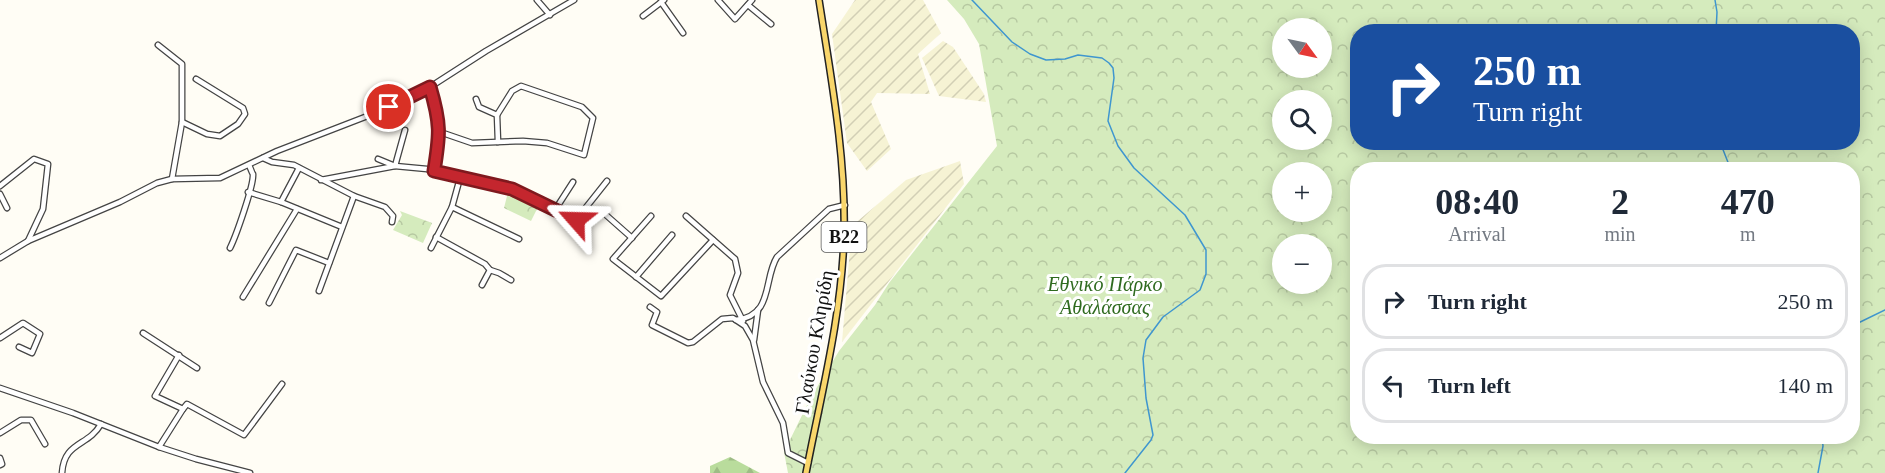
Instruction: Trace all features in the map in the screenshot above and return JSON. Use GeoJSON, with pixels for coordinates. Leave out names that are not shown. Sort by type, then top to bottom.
{"type":"FeatureCollection","features":[{"type":"Feature","properties":{"kind":"main road","name":"Γλαύκου Κληρίδη"},"geometry":{"type":"LineString","coordinates":[[806,473],[838,299],[843,259],[842,153],[819,0]]}},
{"type":"Feature","properties":{"kind":"street"},"geometry":{"type":"LineString","coordinates":[[537,0],[550,15]]}},
{"type":"Feature","properties":{"kind":"street"},"geometry":{"type":"LineString","coordinates":[[0,258],[28,241],[120,202],[157,183],[172,179],[220,178],[277,151],[396,105],[574,0]]}},
{"type":"Feature","properties":{"kind":"street"},"geometry":{"type":"LineString","coordinates":[[718,0],[735,19],[750,2],[771,24]]}},
{"type":"Feature","properties":{"kind":"street"},"geometry":{"type":"LineString","coordinates":[[643,16],[662,1],[683,33]]}},
{"type":"Feature","properties":{"kind":"street"},"geometry":{"type":"LineString","coordinates":[[158,45],[182,64],[182,122],[172,179]]}},
{"type":"Feature","properties":{"kind":"street"},"geometry":{"type":"LineString","coordinates":[[182,122],[207,134],[220,136],[238,124],[245,114],[243,108],[196,79]]}},
{"type":"Feature","properties":{"kind":"street"},"geometry":{"type":"LineString","coordinates":[[440,132],[472,143],[498,142],[523,141],[547,143],[584,155],[593,118],[582,107],[521,86],[512,91],[497,115],[498,142]]}},
{"type":"Feature","properties":{"kind":"street"},"geometry":{"type":"LineString","coordinates":[[430,87],[440,132],[434,171]]}},
{"type":"Feature","properties":{"kind":"street"},"geometry":{"type":"LineString","coordinates":[[476,99],[479,107],[488,113],[497,115]]}},
{"type":"Feature","properties":{"kind":"street"},"geometry":{"type":"LineString","coordinates":[[395,166],[405,130]]}},
{"type":"Feature","properties":{"kind":"street"},"geometry":{"type":"LineString","coordinates":[[263,158],[299,168],[354,196],[385,207],[393,216],[392,222]]}},
{"type":"Feature","properties":{"kind":"street"},"geometry":{"type":"LineString","coordinates":[[0,186],[34,159],[48,164],[43,209],[28,241]]}},
{"type":"Feature","properties":{"kind":"street"},"geometry":{"type":"LineString","coordinates":[[378,159],[395,166]]}},
{"type":"Feature","properties":{"kind":"street"},"geometry":{"type":"LineString","coordinates":[[230,248],[240,225],[253,175],[249,165]]}},
{"type":"Feature","properties":{"kind":"street"},"geometry":{"type":"LineString","coordinates":[[321,180],[395,166],[427,169],[512,189],[576,220],[607,181]]}},
{"type":"Feature","properties":{"kind":"street"},"geometry":{"type":"LineString","coordinates":[[280,202],[299,168]]}},
{"type":"Feature","properties":{"kind":"street"},"geometry":{"type":"LineString","coordinates":[[431,248],[452,207],[460,178]]}},
{"type":"Feature","properties":{"kind":"street"},"geometry":{"type":"LineString","coordinates":[[555,210],[573,182]]}},
{"type":"Feature","properties":{"kind":"street"},"geometry":{"type":"LineString","coordinates":[[248,192],[342,227]]}},
{"type":"Feature","properties":{"kind":"street"},"geometry":{"type":"LineString","coordinates":[[0,195],[7,208]]}},
{"type":"Feature","properties":{"kind":"street"},"geometry":{"type":"LineString","coordinates":[[319,291],[354,196]]}},
{"type":"Feature","properties":{"kind":"street"},"geometry":{"type":"LineString","coordinates":[[754,345],[758,310],[777,257],[829,209],[844,205]]}},
{"type":"Feature","properties":{"kind":"street"},"geometry":{"type":"LineString","coordinates":[[452,207],[519,239]]}},
{"type":"Feature","properties":{"kind":"street"},"geometry":{"type":"LineString","coordinates":[[243,297],[297,209]]}},
{"type":"Feature","properties":{"kind":"street"},"geometry":{"type":"LineString","coordinates":[[606,215],[632,238]]}},
{"type":"Feature","properties":{"kind":"street"},"geometry":{"type":"LineString","coordinates":[[651,216],[613,259],[661,296],[713,240]]}},
{"type":"Feature","properties":{"kind":"street"},"geometry":{"type":"LineString","coordinates":[[686,216],[735,259],[738,265],[738,273],[730,295],[739,319],[754,345],[763,382],[783,423],[788,453],[807,463]]}},
{"type":"Feature","properties":{"kind":"street"},"geometry":{"type":"LineString","coordinates":[[636,277],[672,235]]}},
{"type":"Feature","properties":{"kind":"street"},"geometry":{"type":"LineString","coordinates":[[436,237],[510,280]]}},
{"type":"Feature","properties":{"kind":"street"},"geometry":{"type":"LineString","coordinates":[[269,303],[296,250],[329,263]]}},
{"type":"Feature","properties":{"kind":"street"},"geometry":{"type":"LineString","coordinates":[[482,285],[490,270]]}},
{"type":"Feature","properties":{"kind":"street"},"geometry":{"type":"LineString","coordinates":[[650,307],[657,312],[652,325],[688,343],[693,342],[722,320],[747,318],[758,310]]}},
{"type":"Feature","properties":{"kind":"street"},"geometry":{"type":"LineString","coordinates":[[0,338],[23,323],[40,334],[32,353],[19,347]]}},
{"type":"Feature","properties":{"kind":"street"},"geometry":{"type":"LineString","coordinates":[[143,333],[197,368]]}},
{"type":"Feature","properties":{"kind":"street"},"geometry":{"type":"LineString","coordinates":[[179,355],[155,396],[183,410]]}},
{"type":"Feature","properties":{"kind":"street"},"geometry":{"type":"LineString","coordinates":[[159,447],[187,404],[244,435],[282,384]]}},
{"type":"Feature","properties":{"kind":"street"},"geometry":{"type":"LineString","coordinates":[[0,388],[159,447],[250,473]]}},
{"type":"Feature","properties":{"kind":"street"},"geometry":{"type":"LineString","coordinates":[[0,434],[21,420],[31,420],[45,444]]}},
{"type":"Feature","properties":{"kind":"street"},"geometry":{"type":"LineString","coordinates":[[62,473],[66,454],[71,448],[91,437],[101,424]]}},
{"type":"Feature","properties":{"kind":"street"},"geometry":{"type":"LineString","coordinates":[[0,458],[2,464],[0,465]]}},
{"type":"Feature","properties":{"kind":"shaded area"},"geometry":{"type":"Polygon","coordinates":[[[855,0],[923,0],[941,33],[918,54],[930,94],[877,93],[871,102],[891,149],[867,171],[847,143],[832,34],[855,0]]]}},
{"type":"Feature","properties":{"kind":"shaded area"},"geometry":{"type":"Polygon","coordinates":[[[943,41],[953,47],[984,94],[986,102],[939,96],[922,58],[943,41]]]}},
{"type":"Feature","properties":{"kind":"shaded area"},"geometry":{"type":"Polygon","coordinates":[[[960,161],[964,184],[842,342],[852,226],[906,180],[960,161]]]}},
{"type":"Feature","properties":{"kind":"green space","name":"Εθνικό Πάρκο Αθαλάσσας"},"geometry":{"type":"Polygon","coordinates":[[[947,0],[1885,0],[1885,473],[788,473],[784,452],[811,397],[839,351],[889,283],[997,146],[979,44],[964,19],[947,0]]]}},
{"type":"Feature","properties":{"kind":"green space"},"geometry":{"type":"Polygon","coordinates":[[[508,192],[540,203],[531,221],[504,208],[508,192]]]}},
{"type":"Feature","properties":{"kind":"green space"},"geometry":{"type":"Polygon","coordinates":[[[400,211],[432,223],[423,243],[393,230],[402,215],[400,211]]]}},
{"type":"Feature","properties":{"kind":"green space"},"geometry":{"type":"Polygon","coordinates":[[[730,457],[760,473],[710,473],[710,466],[730,457]]]}},
{"type":"Feature","properties":{"kind":"waterway"},"geometry":{"type":"LineString","coordinates":[[972,0],[1012,42],[1030,54],[1046,60],[1065,59],[1078,55],[1102,58],[1109,63],[1113,68],[1114,78],[1108,121],[1118,146],[1134,168],[1185,215],[1206,250],[1206,274],[1200,290],[1163,317],[1146,340],[1143,358],[1146,398],[1153,435],[1125,473]]}},
{"type":"Feature","properties":{"kind":"waterway"},"geometry":{"type":"LineString","coordinates":[[1715,0],[1716,24]]}},
{"type":"Feature","properties":{"kind":"waterway"},"geometry":{"type":"LineString","coordinates":[[1723,150],[1728,162]]}},
{"type":"Feature","properties":{"kind":"waterway"},"geometry":{"type":"LineString","coordinates":[[1860,322],[1885,310]]}},
{"type":"Feature","properties":{"kind":"waterway"},"geometry":{"type":"LineString","coordinates":[[1818,473],[1823,444]]}},
{"type":"Feature","properties":{"kind":"route"},"geometry":{"type":"LineString","coordinates":[[389,107],[430,87],[440,132],[434,171],[512,189],[576,220]]}}]}
